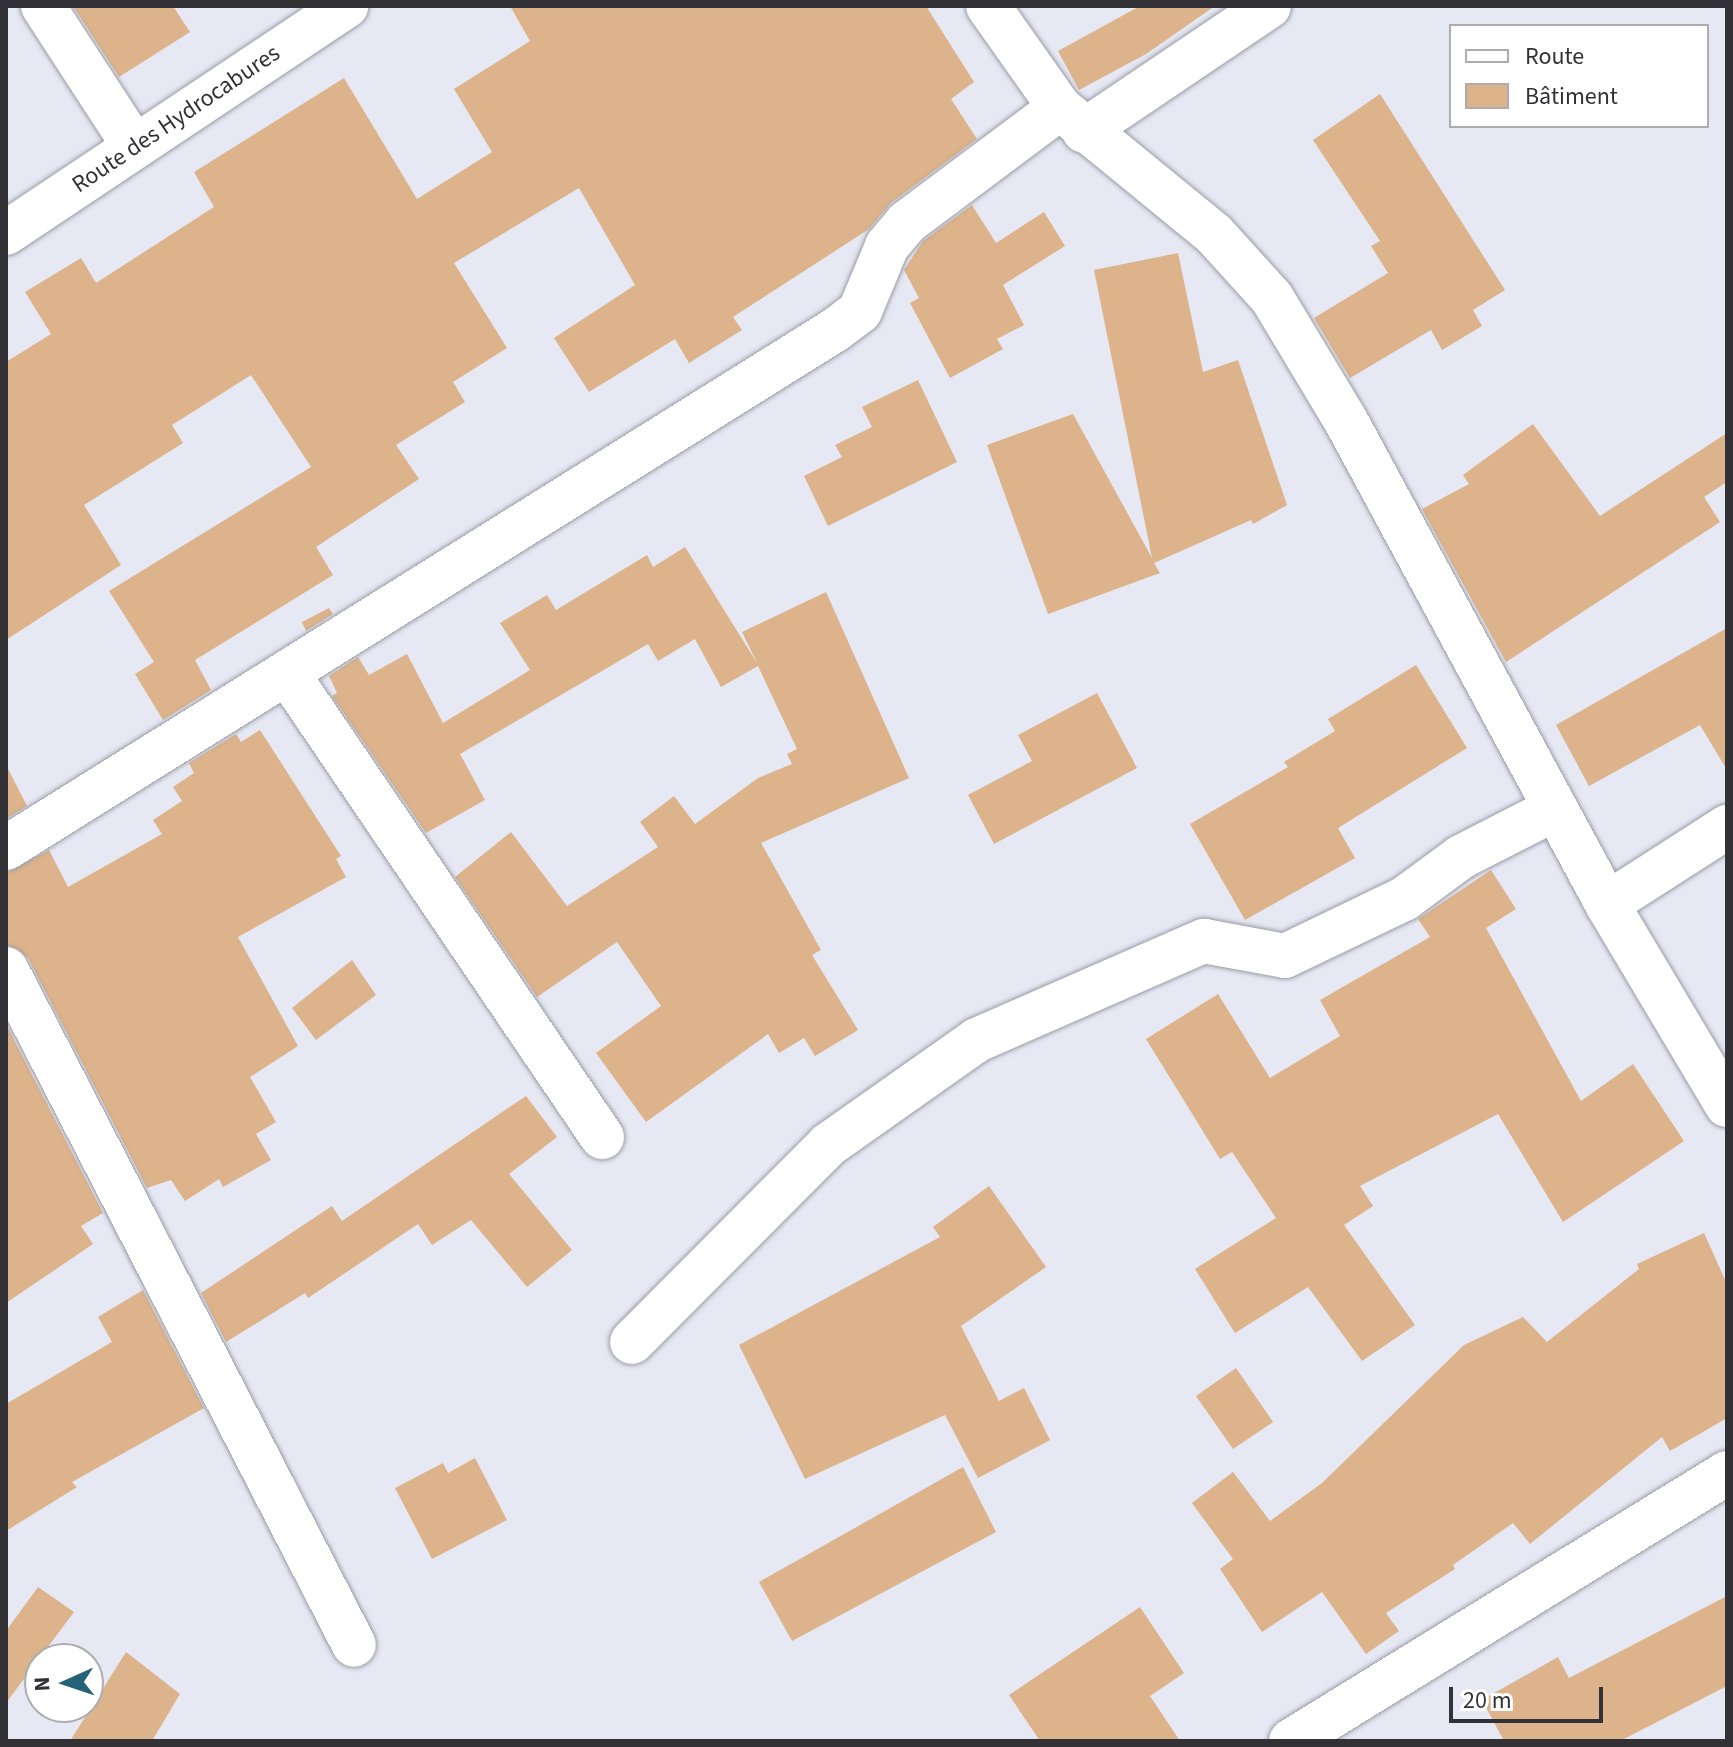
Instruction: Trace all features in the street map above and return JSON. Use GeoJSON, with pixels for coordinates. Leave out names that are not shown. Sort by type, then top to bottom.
{"type":"FeatureCollection","features":[{"type":"Feature","properties":{"kind":"street"},"geometry":{"type":"LineString","coordinates":[[43,6],[134,146]]}},
{"type":"Feature","properties":{"kind":"street","name":"Route des Hydrocabures"},"geometry":{"type":"LineString","coordinates":[[6,233],[346,6]]}},
{"type":"Feature","properties":{"kind":"street"},"geometry":{"type":"LineString","coordinates":[[988,6],[1072,119],[1214,234],[1272,298],[1346,421],[1607,904],[1727,1105]]}},
{"type":"Feature","properties":{"kind":"street"},"geometry":{"type":"LineString","coordinates":[[6,848],[835,330],[860,311],[887,246],[906,223],[1072,119],[1269,6]]}},
{"type":"Feature","properties":{"kind":"street"},"geometry":{"type":"LineString","coordinates":[[287,673],[602,1137]]}},
{"type":"Feature","properties":{"kind":"street"},"geometry":{"type":"LineString","coordinates":[[632,1342],[828,1145],[977,1040],[1204,941],[1285,956],[1404,899],[1461,857],[1555,809]]}},
{"type":"Feature","properties":{"kind":"street"},"geometry":{"type":"LineString","coordinates":[[1607,904],[1727,827]]}},
{"type":"Feature","properties":{"kind":"street"},"geometry":{"type":"LineString","coordinates":[[6,969],[354,1645]]}},
{"type":"Feature","properties":{"kind":"street"},"geometry":{"type":"LineString","coordinates":[[1291,1741],[1727,1473]]}},
{"type":"Feature","properties":{"kind":"building"},"geometry":{"type":"Polygon","coordinates":[[[73,6],[173,6],[190,32],[119,77],[73,6]]]}},
{"type":"Feature","properties":{"kind":"building"},"geometry":{"type":"Polygon","coordinates":[[[510,6],[926,6],[974,82],[951,99],[977,139],[891,203],[869,229],[733,317],[742,330],[689,363],[675,339],[589,392],[554,338],[635,285],[579,188],[454,263],[507,348],[453,382],[465,402],[396,445],[419,479],[316,547],[333,575],[195,660],[211,690],[163,720],[135,674],[154,662],[109,591],[311,467],[251,375],[172,425],[183,443],[84,505],[121,565],[6,640],[6,362],[51,334],[25,292],[81,258],[96,283],[214,207],[194,172],[344,78],[417,199],[492,152],[454,89],[530,41],[510,6]]]}},
{"type":"Feature","properties":{"kind":"building"},"geometry":{"type":"Polygon","coordinates":[[[1140,6],[1215,6],[1146,54],[1079,90],[1058,51],[1140,6]]]}},
{"type":"Feature","properties":{"kind":"building"},"geometry":{"type":"Polygon","coordinates":[[[1380,94],[1505,290],[1473,310],[1482,326],[1442,350],[1431,330],[1350,378],[1314,318],[1388,273],[1371,246],[1380,241],[1313,140],[1380,94]]]}},
{"type":"Feature","properties":{"kind":"building"},"geometry":{"type":"Polygon","coordinates":[[[972,205],[996,243],[1044,212],[1065,246],[1003,285],[1024,325],[997,339],[1003,349],[950,378],[910,303],[919,298],[904,270],[923,241],[972,205]]]}},
{"type":"Feature","properties":{"kind":"building"},"geometry":{"type":"Polygon","coordinates":[[[1178,253],[1203,372],[1238,360],[1287,505],[1253,524],[1251,520],[1154,563],[1160,573],[1048,614],[987,445],[1073,414],[1152,558],[1094,270],[1178,253]]]}},
{"type":"Feature","properties":{"kind":"building"},"geometry":{"type":"Polygon","coordinates":[[[918,380],[957,462],[828,526],[804,476],[842,457],[835,445],[872,427],[862,407],[918,380]]]}},
{"type":"Feature","properties":{"kind":"building"},"geometry":{"type":"Polygon","coordinates":[[[1533,424],[1600,516],[1727,433],[1727,482],[1704,497],[1720,522],[1506,662],[1422,509],[1469,484],[1463,475],[1533,424]]]}},
{"type":"Feature","properties":{"kind":"building"},"geometry":{"type":"Polygon","coordinates":[[[685,547],[757,663],[742,632],[826,592],[909,778],[761,843],[821,950],[812,955],[858,1030],[815,1056],[804,1038],[779,1053],[768,1034],[646,1122],[596,1053],[661,1006],[617,942],[537,997],[455,877],[511,832],[567,906],[658,847],[640,822],[674,796],[695,824],[758,778],[792,764],[787,754],[797,749],[758,666],[721,687],[695,639],[658,661],[648,644],[460,754],[485,800],[426,833],[332,696],[337,693],[329,676],[358,657],[369,675],[407,654],[443,723],[530,670],[500,623],[547,595],[556,610],[647,555],[653,567],[685,547]]]}},
{"type":"Feature","properties":{"kind":"building"},"geometry":{"type":"Polygon","coordinates":[[[329,608],[333,614],[306,631],[302,622],[329,608]]]}},
{"type":"Feature","properties":{"kind":"building"},"geometry":{"type":"Polygon","coordinates":[[[1727,628],[1727,770],[1700,725],[1589,786],[1556,725],[1727,628]]]}},
{"type":"Feature","properties":{"kind":"building"},"geometry":{"type":"Polygon","coordinates":[[[1416,665],[1467,748],[1338,828],[1355,858],[1245,920],[1190,824],[1288,767],[1284,762],[1335,731],[1328,719],[1416,665]]]}},
{"type":"Feature","properties":{"kind":"building"},"geometry":{"type":"Polygon","coordinates":[[[1097,693],[1137,768],[994,844],[968,795],[1032,761],[1018,735],[1097,693]]]}},
{"type":"Feature","properties":{"kind":"building"},"geometry":{"type":"Polygon","coordinates":[[[260,730],[341,856],[336,859],[346,877],[238,937],[298,1046],[250,1077],[276,1122],[256,1134],[271,1160],[223,1187],[219,1179],[185,1201],[171,1180],[147,1188],[28,958],[6,944],[6,873],[49,850],[68,887],[162,834],[153,820],[182,801],[173,787],[194,773],[189,763],[236,734],[241,742],[260,730]]]}},
{"type":"Feature","properties":{"kind":"building"},"geometry":{"type":"Polygon","coordinates":[[[6,765],[27,806],[6,819],[6,765]]]}},
{"type":"Feature","properties":{"kind":"building"},"geometry":{"type":"Polygon","coordinates":[[[1491,870],[1516,909],[1486,928],[1581,1101],[1633,1064],[1684,1141],[1563,1222],[1498,1114],[1360,1186],[1373,1206],[1344,1225],[1415,1325],[1362,1361],[1308,1287],[1235,1333],[1195,1269],[1276,1218],[1232,1152],[1220,1159],[1146,1039],[1218,994],[1270,1078],[1340,1036],[1320,1000],[1430,937],[1418,919],[1491,870]]]}},
{"type":"Feature","properties":{"kind":"building"},"geometry":{"type":"Polygon","coordinates":[[[352,960],[376,995],[316,1040],[292,1008],[352,960]]]}},
{"type":"Feature","properties":{"kind":"building"},"geometry":{"type":"Polygon","coordinates":[[[6,1024],[103,1213],[81,1226],[93,1244],[6,1303],[6,1024]]]}},
{"type":"Feature","properties":{"kind":"building"},"geometry":{"type":"Polygon","coordinates":[[[526,1096],[557,1137],[509,1174],[572,1250],[527,1287],[471,1220],[432,1245],[418,1224],[308,1298],[305,1293],[226,1342],[201,1293],[332,1206],[342,1221],[526,1096]]]}},
{"type":"Feature","properties":{"kind":"building"},"geometry":{"type":"Polygon","coordinates":[[[989,1186],[1046,1267],[961,1326],[999,1401],[1024,1388],[1050,1440],[978,1478],[945,1415],[805,1479],[739,1345],[940,1237],[933,1227],[989,1186]]]}},
{"type":"Feature","properties":{"kind":"building"},"geometry":{"type":"Polygon","coordinates":[[[1704,1233],[1727,1284],[1727,1418],[1670,1451],[1662,1437],[1530,1544],[1513,1523],[1453,1565],[1455,1569],[1386,1613],[1399,1631],[1366,1654],[1322,1592],[1262,1632],[1220,1569],[1233,1559],[1192,1503],[1233,1472],[1270,1521],[1322,1483],[1464,1345],[1523,1317],[1547,1342],[1639,1269],[1637,1264],[1704,1233]]]}},
{"type":"Feature","properties":{"kind":"building"},"geometry":{"type":"Polygon","coordinates":[[[143,1290],[204,1408],[72,1482],[77,1487],[6,1531],[6,1404],[112,1342],[98,1317],[143,1290]]]}},
{"type":"Feature","properties":{"kind":"building"},"geometry":{"type":"Polygon","coordinates":[[[1236,1368],[1273,1422],[1233,1449],[1196,1396],[1236,1368]]]}},
{"type":"Feature","properties":{"kind":"building"},"geometry":{"type":"Polygon","coordinates":[[[475,1458],[507,1520],[432,1559],[395,1488],[443,1463],[448,1473],[475,1458]]]}},
{"type":"Feature","properties":{"kind":"building"},"geometry":{"type":"Polygon","coordinates":[[[963,1467],[996,1532],[792,1641],[759,1582],[963,1467]]]}},
{"type":"Feature","properties":{"kind":"building"},"geometry":{"type":"Polygon","coordinates":[[[38,1587],[74,1612],[51,1643],[24,1643],[24,1679],[6,1703],[6,1631],[38,1587]]]}},
{"type":"Feature","properties":{"kind":"building"},"geometry":{"type":"Polygon","coordinates":[[[1727,1596],[1727,1686],[1620,1741],[1504,1741],[1482,1700],[1558,1657],[1569,1678],[1727,1596]]]}},
{"type":"Feature","properties":{"kind":"building"},"geometry":{"type":"Polygon","coordinates":[[[1140,1607],[1184,1673],[1150,1696],[1180,1741],[1040,1741],[1009,1695],[1140,1607]]]}},
{"type":"Feature","properties":{"kind":"building"},"geometry":{"type":"Polygon","coordinates":[[[126,1652],[180,1694],[152,1741],[70,1741],[81,1723],[104,1723],[104,1687],[126,1652]]]}}]}
